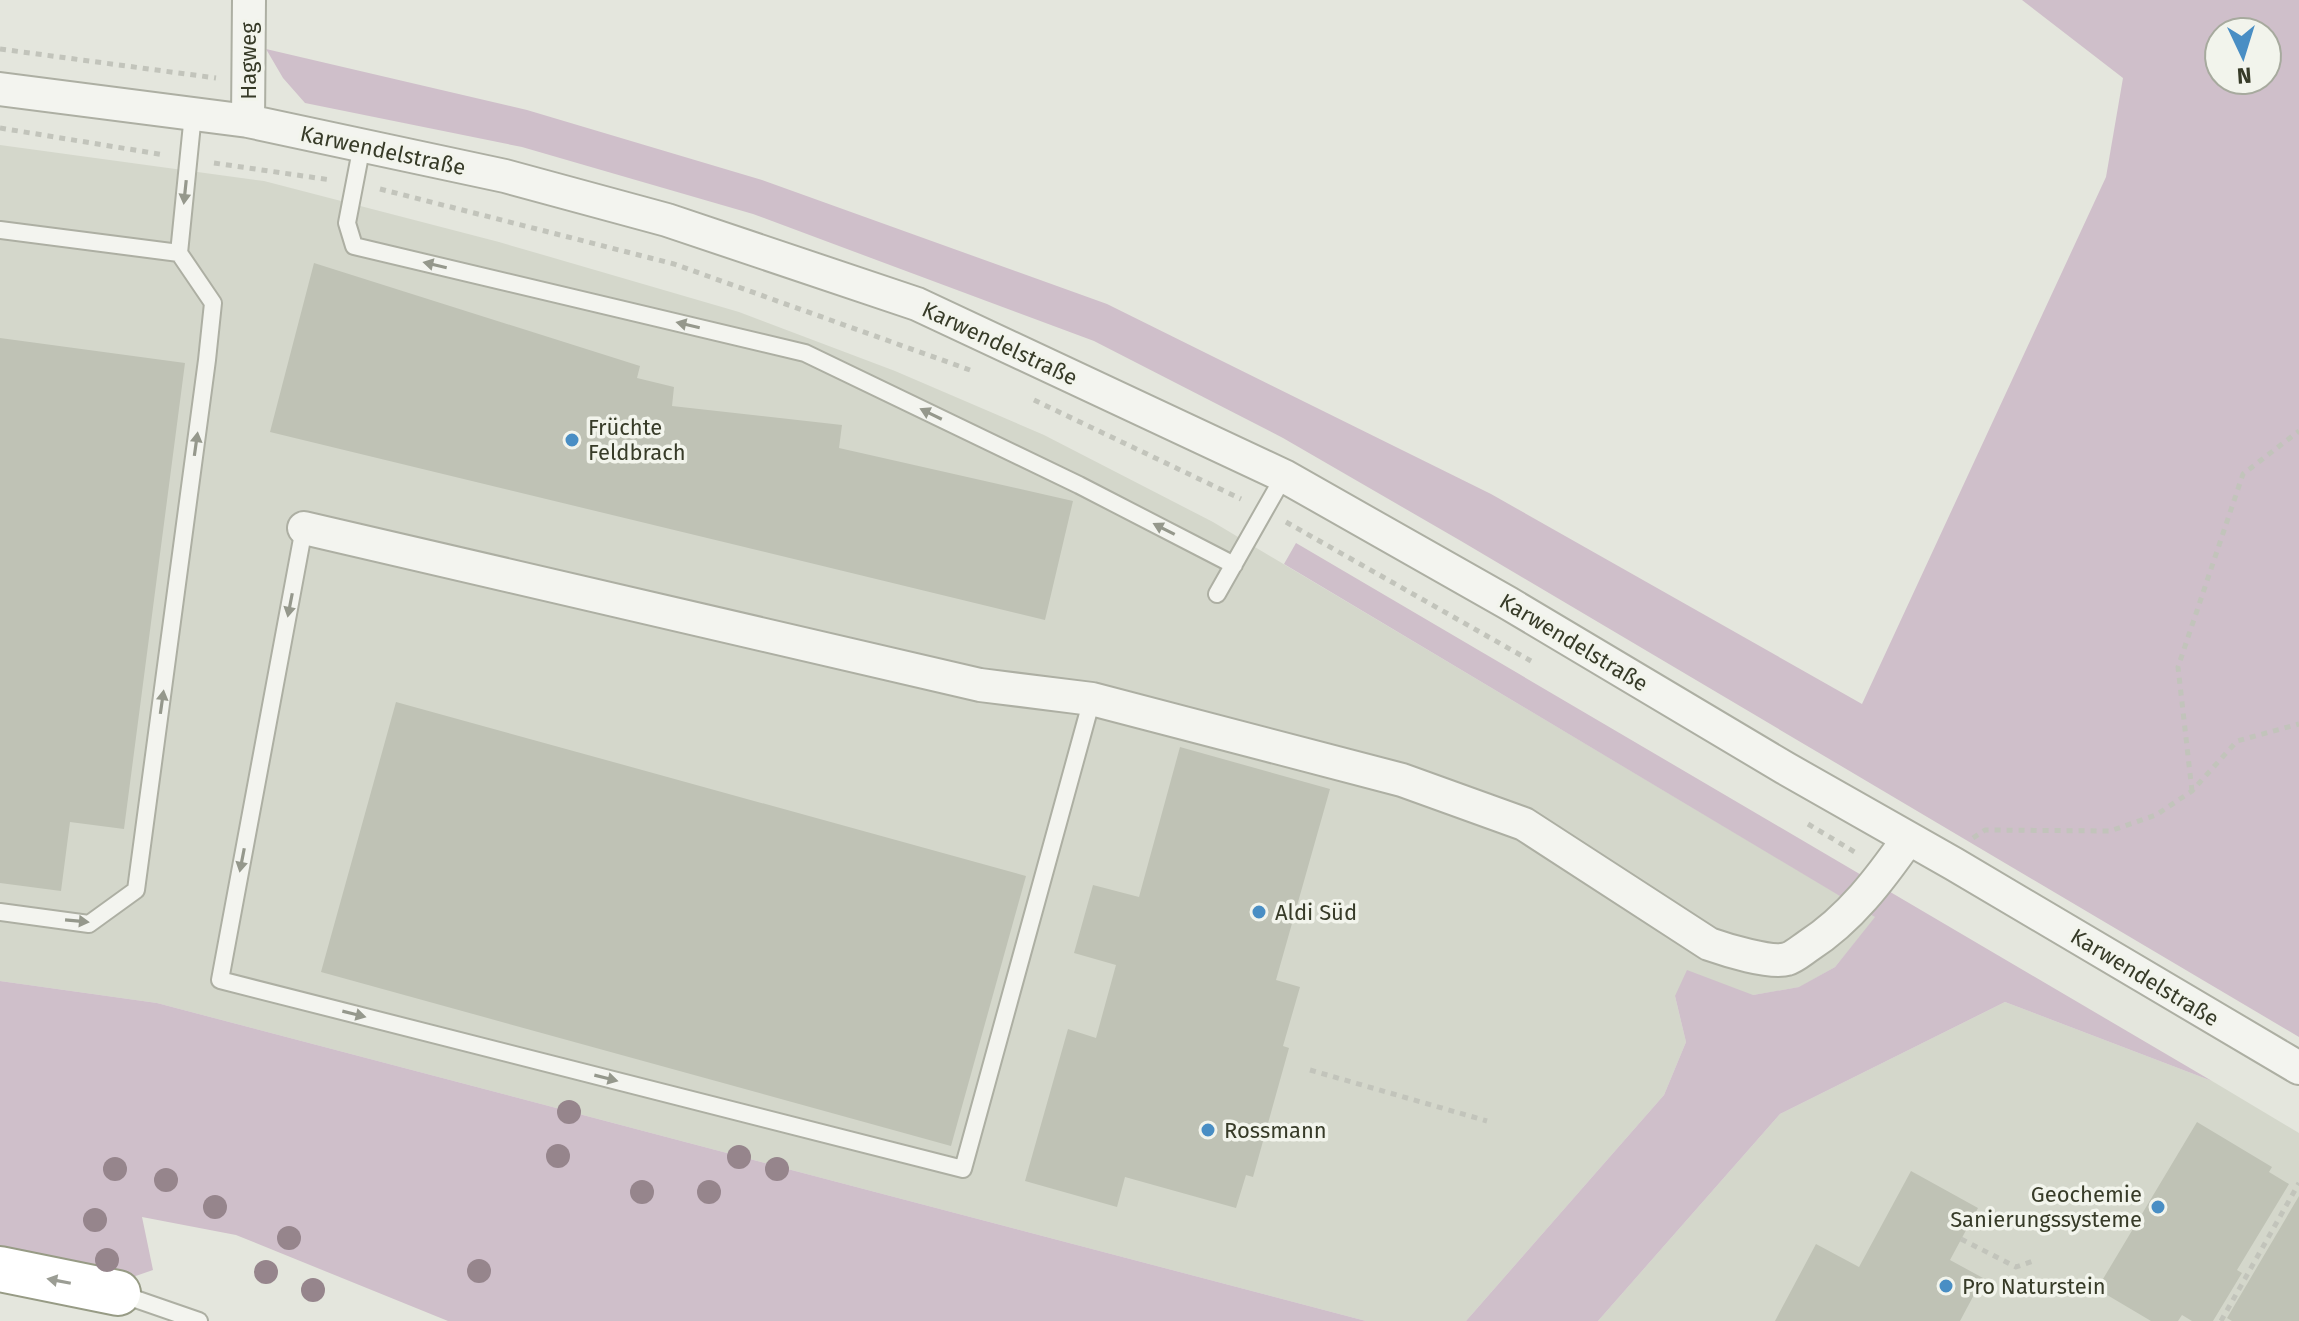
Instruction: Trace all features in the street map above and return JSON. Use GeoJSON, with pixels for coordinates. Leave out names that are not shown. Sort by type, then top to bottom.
{"type":"FeatureCollection","features":[{"type":"Feature","properties":{"kind":"highway"},"geometry":{"type":"LineString","coordinates":[[0,1269],[118,1293]]}},
{"type":"Feature","properties":{"kind":"street","name":"Hagweg"},"geometry":{"type":"LineString","coordinates":[[248,121],[249,0]]}},
{"type":"Feature","properties":{"kind":"street","name":"Karwendelstraße"},"geometry":{"type":"LineString","coordinates":[[0,89],[248,121],[505,176],[667,220],[917,304],[1284,476],[1508,603],[2299,1068]]}},
{"type":"Feature","properties":{"kind":"street"},"geometry":{"type":"LineString","coordinates":[[304,528],[980,685],[1092,699],[1402,780],[1524,824],[1709,944],[1743,956],[1786,960],[1816,940],[1847,916],[1908,839]]}},
{"type":"Feature","properties":{"kind":"lane"},"geometry":{"type":"LineString","coordinates":[[0,912],[89,924],[136,890],[213,303],[179,253],[193,114]]}},
{"type":"Feature","properties":{"kind":"lane"},"geometry":{"type":"LineString","coordinates":[[362,145],[347,223],[354,246],[805,353],[1079,485],[1234,565]]}},
{"type":"Feature","properties":{"kind":"lane"},"geometry":{"type":"LineString","coordinates":[[0,230],[179,253]]}},
{"type":"Feature","properties":{"kind":"lane"},"geometry":{"type":"LineString","coordinates":[[1217,594],[1284,476]]}},
{"type":"Feature","properties":{"kind":"lane"},"geometry":{"type":"LineString","coordinates":[[304,528],[220,980],[963,1169],[1092,699]]}},
{"type":"Feature","properties":{"kind":"lane"},"geometry":{"type":"LineString","coordinates":[[118,1293],[199,1321]]}},
{"type":"Feature","properties":{"kind":"path"},"geometry":{"type":"LineString","coordinates":[[0,49],[248,82]]}},
{"type":"Feature","properties":{"kind":"path"},"geometry":{"type":"LineString","coordinates":[[0,128],[354,183],[674,264],[970,370]]}},
{"type":"Feature","properties":{"kind":"path"},"geometry":{"type":"LineString","coordinates":[[1026,397],[1265,510],[1543,667]]}},
{"type":"Feature","properties":{"kind":"path"},"geometry":{"type":"LineString","coordinates":[[2192,791],[2178,667],[2243,474],[2299,431]]}},
{"type":"Feature","properties":{"kind":"path"},"geometry":{"type":"LineString","coordinates":[[1966,842],[1985,830],[2110,831],[2156,815],[2192,791],[2237,741],[2299,724]]}},
{"type":"Feature","properties":{"kind":"path"},"geometry":{"type":"LineString","coordinates":[[1803,821],[1885,871]]}},
{"type":"Feature","properties":{"kind":"path"},"geometry":{"type":"LineString","coordinates":[[1310,1070],[1487,1121]]}},
{"type":"Feature","properties":{"kind":"path"},"geometry":{"type":"LineString","coordinates":[[2221,1321],[2299,1183]]}},
{"type":"Feature","properties":{"kind":"path"},"geometry":{"type":"LineString","coordinates":[[1961,1239],[2016,1267],[2033,1261]]}},
{"type":"Feature","properties":{"kind":"shaded area"},"geometry":{"type":"Polygon","coordinates":[[[2022,0],[2299,0],[2299,1037],[1283,438],[1094,341],[753,214],[522,147],[305,103],[283,78],[266,49],[527,110],[762,180],[1107,304],[1491,494],[1862,704],[2106,177],[2123,78],[2022,0]]]}},
{"type":"Feature","properties":{"kind":"shaded area"},"geometry":{"type":"Polygon","coordinates":[[[0,145],[264,181],[499,242],[739,312],[895,371],[1044,435],[1213,522],[1876,917],[1835,967],[1800,987],[1753,995],[1675,996],[1686,1042],[1664,1095],[1466,1321],[1366,1321],[157,1003],[0,981],[0,145]]]}},
{"type":"Feature","properties":{"kind":"shaded area"},"geometry":{"type":"Polygon","coordinates":[[[1296,543],[2212,1081],[2005,1002],[1780,1114],[1598,1321],[1466,1321],[1664,1095],[1686,1042],[1675,996],[1687,970],[1753,995],[1799,987],[1835,967],[1875,917],[1284,564],[1296,543]]]}},
{"type":"Feature","properties":{"kind":"shaded area"},"geometry":{"type":"Polygon","coordinates":[[[0,981],[157,1003],[1366,1321],[448,1321],[236,1235],[142,1217],[153,1270],[124,1280],[0,1250],[0,981]]]}},
{"type":"Feature","properties":{"kind":"shaded area"},"geometry":{"type":"Polygon","coordinates":[[[2005,1002],[2212,1081],[2299,1133],[2299,1321],[1598,1321],[1780,1114],[2005,1002]]]}},
{"type":"Feature","properties":{"kind":"building","name":"Früchte Feldbrach"},"geometry":{"type":"Polygon","coordinates":[[[314,263],[640,366],[637,378],[674,387],[672,406],[842,425],[839,448],[1073,501],[1045,620],[270,432],[314,263]]]}},
{"type":"Feature","properties":{"kind":"building"},"geometry":{"type":"Polygon","coordinates":[[[0,338],[185,363],[124,829],[70,822],[61,891],[0,883],[0,338]]]}},
{"type":"Feature","properties":{"kind":"building"},"geometry":{"type":"Polygon","coordinates":[[[396,702],[1026,876],[951,1146],[321,972],[396,702]]]}},
{"type":"Feature","properties":{"kind":"building"},"geometry":{"type":"Polygon","coordinates":[[[1180,747],[1330,789],[1276,980],[1300,987],[1283,1046],[1289,1048],[1253,1177],[1246,1175],[1236,1208],[1125,1177],[1117,1207],[1025,1181],[1068,1029],[1096,1038],[1116,965],[1074,953],[1093,885],[1139,897],[1180,747]]]}},
{"type":"Feature","properties":{"kind":"building"},"geometry":{"type":"Polygon","coordinates":[[[2197,1122],[2272,1167],[2269,1172],[2289,1184],[2237,1270],[2242,1273],[2213,1321],[2192,1321],[2182,1315],[2178,1321],[2151,1321],[2097,1289],[2197,1122]]]}},
{"type":"Feature","properties":{"kind":"building"},"geometry":{"type":"Polygon","coordinates":[[[1911,1171],[1978,1208],[1950,1260],[1983,1278],[1960,1321],[1775,1321],[1816,1244],[1859,1267],[1911,1171]]]}},
{"type":"Feature","properties":{"kind":"building"},"geometry":{"type":"Polygon","coordinates":[[[2299,1196],[2299,1321],[2232,1321],[2227,1318],[2299,1196]]]}},
{"type":"Feature","properties":{"kind":"place","name":"Früchte Feldbrach"},"geometry":{"type":"Point","coordinates":[572,440]}},
{"type":"Feature","properties":{"kind":"place","name":"Aldi Süd"},"geometry":{"type":"Point","coordinates":[1259,912]}},
{"type":"Feature","properties":{"kind":"place","name":"Rossmann"},"geometry":{"type":"Point","coordinates":[1208,1130]}},
{"type":"Feature","properties":{"kind":"place","name":"Geochemie Sanierungssysteme"},"geometry":{"type":"Point","coordinates":[2158,1207]}},
{"type":"Feature","properties":{"kind":"place","name":"Pro Naturstein"},"geometry":{"type":"Point","coordinates":[1946,1286]}}]}
